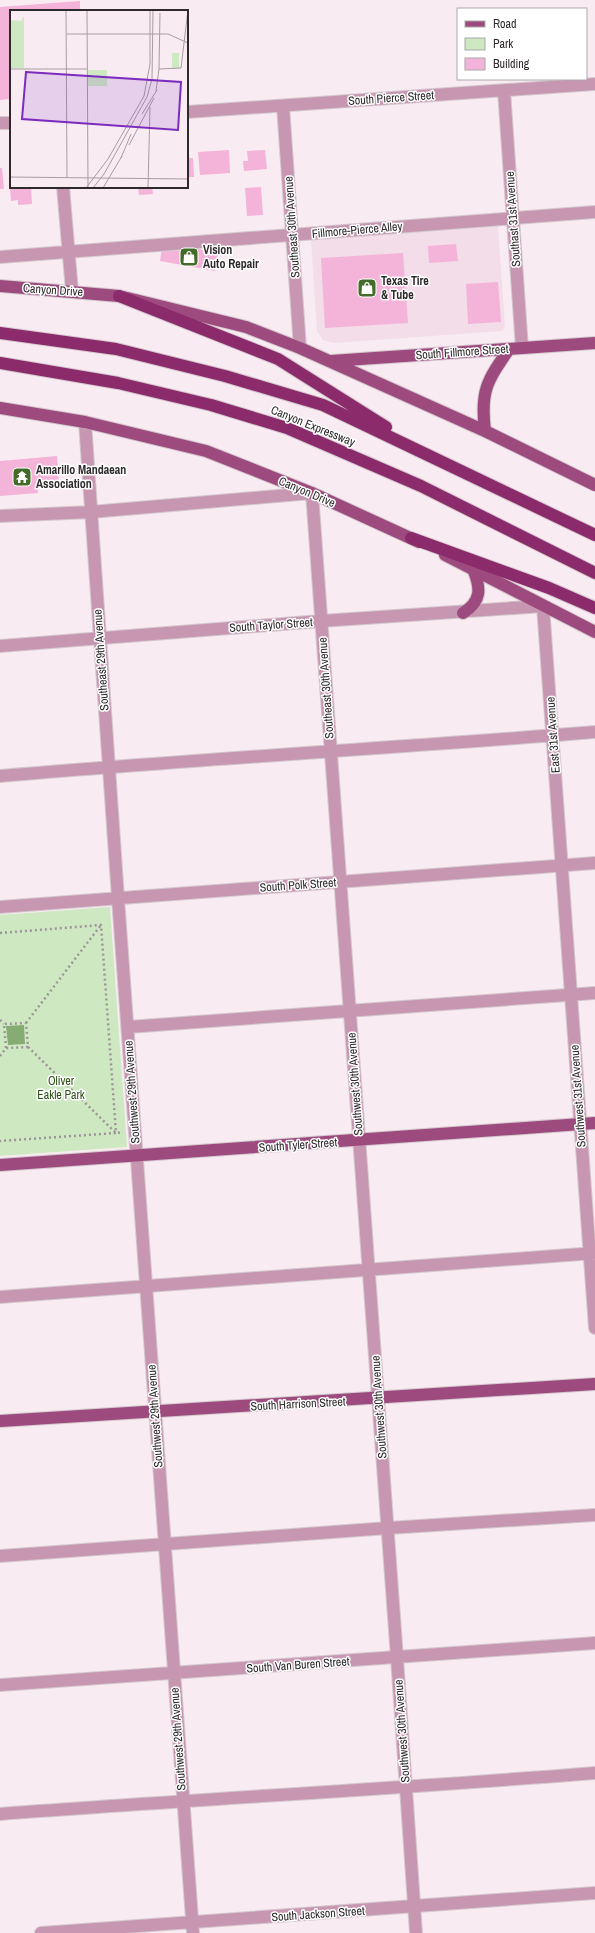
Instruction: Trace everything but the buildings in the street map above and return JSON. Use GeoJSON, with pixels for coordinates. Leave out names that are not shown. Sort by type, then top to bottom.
{"type":"FeatureCollection","features":[{"type":"Feature","properties":{"kind":"highway"},"geometry":{"type":"LineString","coordinates":[[119,296],[278,359],[430,456]]}},
{"type":"Feature","properties":{"kind":"highway","name":"Canyon Expressway"},"geometry":{"type":"LineString","coordinates":[[0,333],[116,350],[225,376],[323,405],[595,535]]}},
{"type":"Feature","properties":{"kind":"highway","name":"Canyon Expressway"},"geometry":{"type":"LineString","coordinates":[[0,363],[118,383],[211,405],[287,428],[422,486],[595,573]]}},
{"type":"Feature","properties":{"kind":"highway"},"geometry":{"type":"LineString","coordinates":[[411,538],[549,588],[595,608]]}},
{"type":"Feature","properties":{"kind":"main road","name":"Canyon Drive"},"geometry":{"type":"LineString","coordinates":[[0,286],[119,296],[246,327],[330,361],[485,432],[595,485]]}},
{"type":"Feature","properties":{"kind":"main road","name":"South Fillmore Street"},"geometry":{"type":"LineString","coordinates":[[330,361],[595,343]]}},
{"type":"Feature","properties":{"kind":"main road"},"geometry":{"type":"LineString","coordinates":[[485,432],[483,396],[493,372],[509,349]]}},
{"type":"Feature","properties":{"kind":"main road","name":"Canyon Drive"},"geometry":{"type":"LineString","coordinates":[[0,408],[85,422],[206,451],[312,493],[411,538],[595,632]]}},
{"type":"Feature","properties":{"kind":"main road"},"geometry":{"type":"LineString","coordinates":[[463,613],[472,607],[479,589],[473,569]]}},
{"type":"Feature","properties":{"kind":"main road","name":"South Tyler Street"},"geometry":{"type":"LineString","coordinates":[[0,1165],[359,1141],[595,1123]]}},
{"type":"Feature","properties":{"kind":"main road","name":"South Harrison Street"},"geometry":{"type":"LineString","coordinates":[[0,1421],[378,1399],[595,1384]]}},
{"type":"Feature","properties":{"kind":"street","name":"South Pierce Street"},"geometry":{"type":"LineString","coordinates":[[188,112],[595,84]]}},
{"type":"Feature","properties":{"kind":"street","name":"Southast 31st Avenue"},"geometry":{"type":"LineString","coordinates":[[504,91],[522,348]]}},
{"type":"Feature","properties":{"kind":"street","name":"Southeast 30th Avenue"},"geometry":{"type":"LineString","coordinates":[[283,106],[300,348]]}},
{"type":"Feature","properties":{"kind":"street"},"geometry":{"type":"LineString","coordinates":[[0,123],[10,122]]}},
{"type":"Feature","properties":{"kind":"street"},"geometry":{"type":"LineString","coordinates":[[63,188],[72,291]]}},
{"type":"Feature","properties":{"kind":"street","name":"Fillmore-Pierce Alley"},"geometry":{"type":"LineString","coordinates":[[0,257],[595,212]]}},
{"type":"Feature","properties":{"kind":"street","name":"Southeast 29th Avenue"},"geometry":{"type":"LineString","coordinates":[[85,422],[118,898]]}},
{"type":"Feature","properties":{"kind":"street","name":"Southeast 30th Avenue"},"geometry":{"type":"LineString","coordinates":[[312,493],[340,882]]}},
{"type":"Feature","properties":{"kind":"street"},"geometry":{"type":"LineString","coordinates":[[0,516],[91,512],[312,493]]}},
{"type":"Feature","properties":{"kind":"street","name":"South Taylor Street"},"geometry":{"type":"LineString","coordinates":[[0,646],[322,621],[463,613],[543,606]]}},
{"type":"Feature","properties":{"kind":"street","name":"East 31st Avenue"},"geometry":{"type":"LineString","coordinates":[[543,606],[563,865]]}},
{"type":"Feature","properties":{"kind":"street"},"geometry":{"type":"LineString","coordinates":[[0,776],[108,766],[330,752],[595,732]]}},
{"type":"Feature","properties":{"kind":"street","name":"South Polk Street"},"geometry":{"type":"LineString","coordinates":[[0,906],[595,863]]}},
{"type":"Feature","properties":{"kind":"street","name":"Southwest 31st Avenue"},"geometry":{"type":"LineString","coordinates":[[563,865],[580,1124],[592,1254],[595,1328]]}},
{"type":"Feature","properties":{"kind":"street","name":"Southwest 30th Avenue"},"geometry":{"type":"LineString","coordinates":[[340,882],[388,1528],[416,1933]]}},
{"type":"Feature","properties":{"kind":"street","name":"Southwest 29th Avenue"},"geometry":{"type":"LineString","coordinates":[[118,898],[192,1928]]}},
{"type":"Feature","properties":{"kind":"street"},"geometry":{"type":"LineString","coordinates":[[128,1027],[595,993]]}},
{"type":"Feature","properties":{"kind":"street"},"geometry":{"type":"LineString","coordinates":[[0,1297],[592,1254]]}},
{"type":"Feature","properties":{"kind":"street"},"geometry":{"type":"LineString","coordinates":[[0,1556],[388,1528],[595,1515]]}},
{"type":"Feature","properties":{"kind":"street","name":"South Van Buren Street"},"geometry":{"type":"LineString","coordinates":[[0,1685],[173,1674],[595,1643]]}},
{"type":"Feature","properties":{"kind":"street"},"geometry":{"type":"LineString","coordinates":[[0,1814],[183,1800],[406,1788],[595,1773]]}},
{"type":"Feature","properties":{"kind":"street","name":"South Jackson Street"},"geometry":{"type":"LineString","coordinates":[[41,1933],[192,1928],[414,1907],[595,1893]]}},
{"type":"Feature","properties":{"kind":"path"},"geometry":{"type":"LineString","coordinates":[[0,933],[101,925]]}},
{"type":"Feature","properties":{"kind":"path"},"geometry":{"type":"LineString","coordinates":[[101,925],[26,1023],[28,1047],[116,1133]]}},
{"type":"Feature","properties":{"kind":"path"},"geometry":{"type":"LineString","coordinates":[[101,925],[116,1133]]}},
{"type":"Feature","properties":{"kind":"path"},"geometry":{"type":"LineString","coordinates":[[0,1020],[4,1024],[6,1048],[0,1056]]}},
{"type":"Feature","properties":{"kind":"path"},"geometry":{"type":"LineString","coordinates":[[4,1024],[26,1023]]}},
{"type":"Feature","properties":{"kind":"path"},"geometry":{"type":"LineString","coordinates":[[6,1048],[28,1047]]}},
{"type":"Feature","properties":{"kind":"path"},"geometry":{"type":"LineString","coordinates":[[0,1141],[124,1132]]}},
{"type":"Feature","properties":{"kind":"shaded area"},"geometry":{"type":"Polygon","coordinates":[[[498,226],[505,327],[502,331],[334,343],[323,340],[317,331],[311,240],[498,226]]]}},
{"type":"Feature","properties":{"kind":"shaded area"},"geometry":{"type":"Polygon","coordinates":[[[24,1025],[25,1044],[8,1045],[6,1026],[24,1025]]]}},
{"type":"Feature","properties":{"kind":"green space","name":"Oliver Eakle Park"},"geometry":{"type":"Polygon","coordinates":[[[110,907],[127,1147],[0,1156],[0,915],[110,907]]]}},
{"type":"Feature","properties":{"kind":"place","name":"Vision Auto Repair"},"geometry":{"type":"Point","coordinates":[189,257]}},
{"type":"Feature","properties":{"kind":"place","name":"Texas Tire & Tube"},"geometry":{"type":"Point","coordinates":[367,288]}},
{"type":"Feature","properties":{"kind":"place","name":"Amarillo Mandaean Association"},"geometry":{"type":"Point","coordinates":[22,477]}}]}
